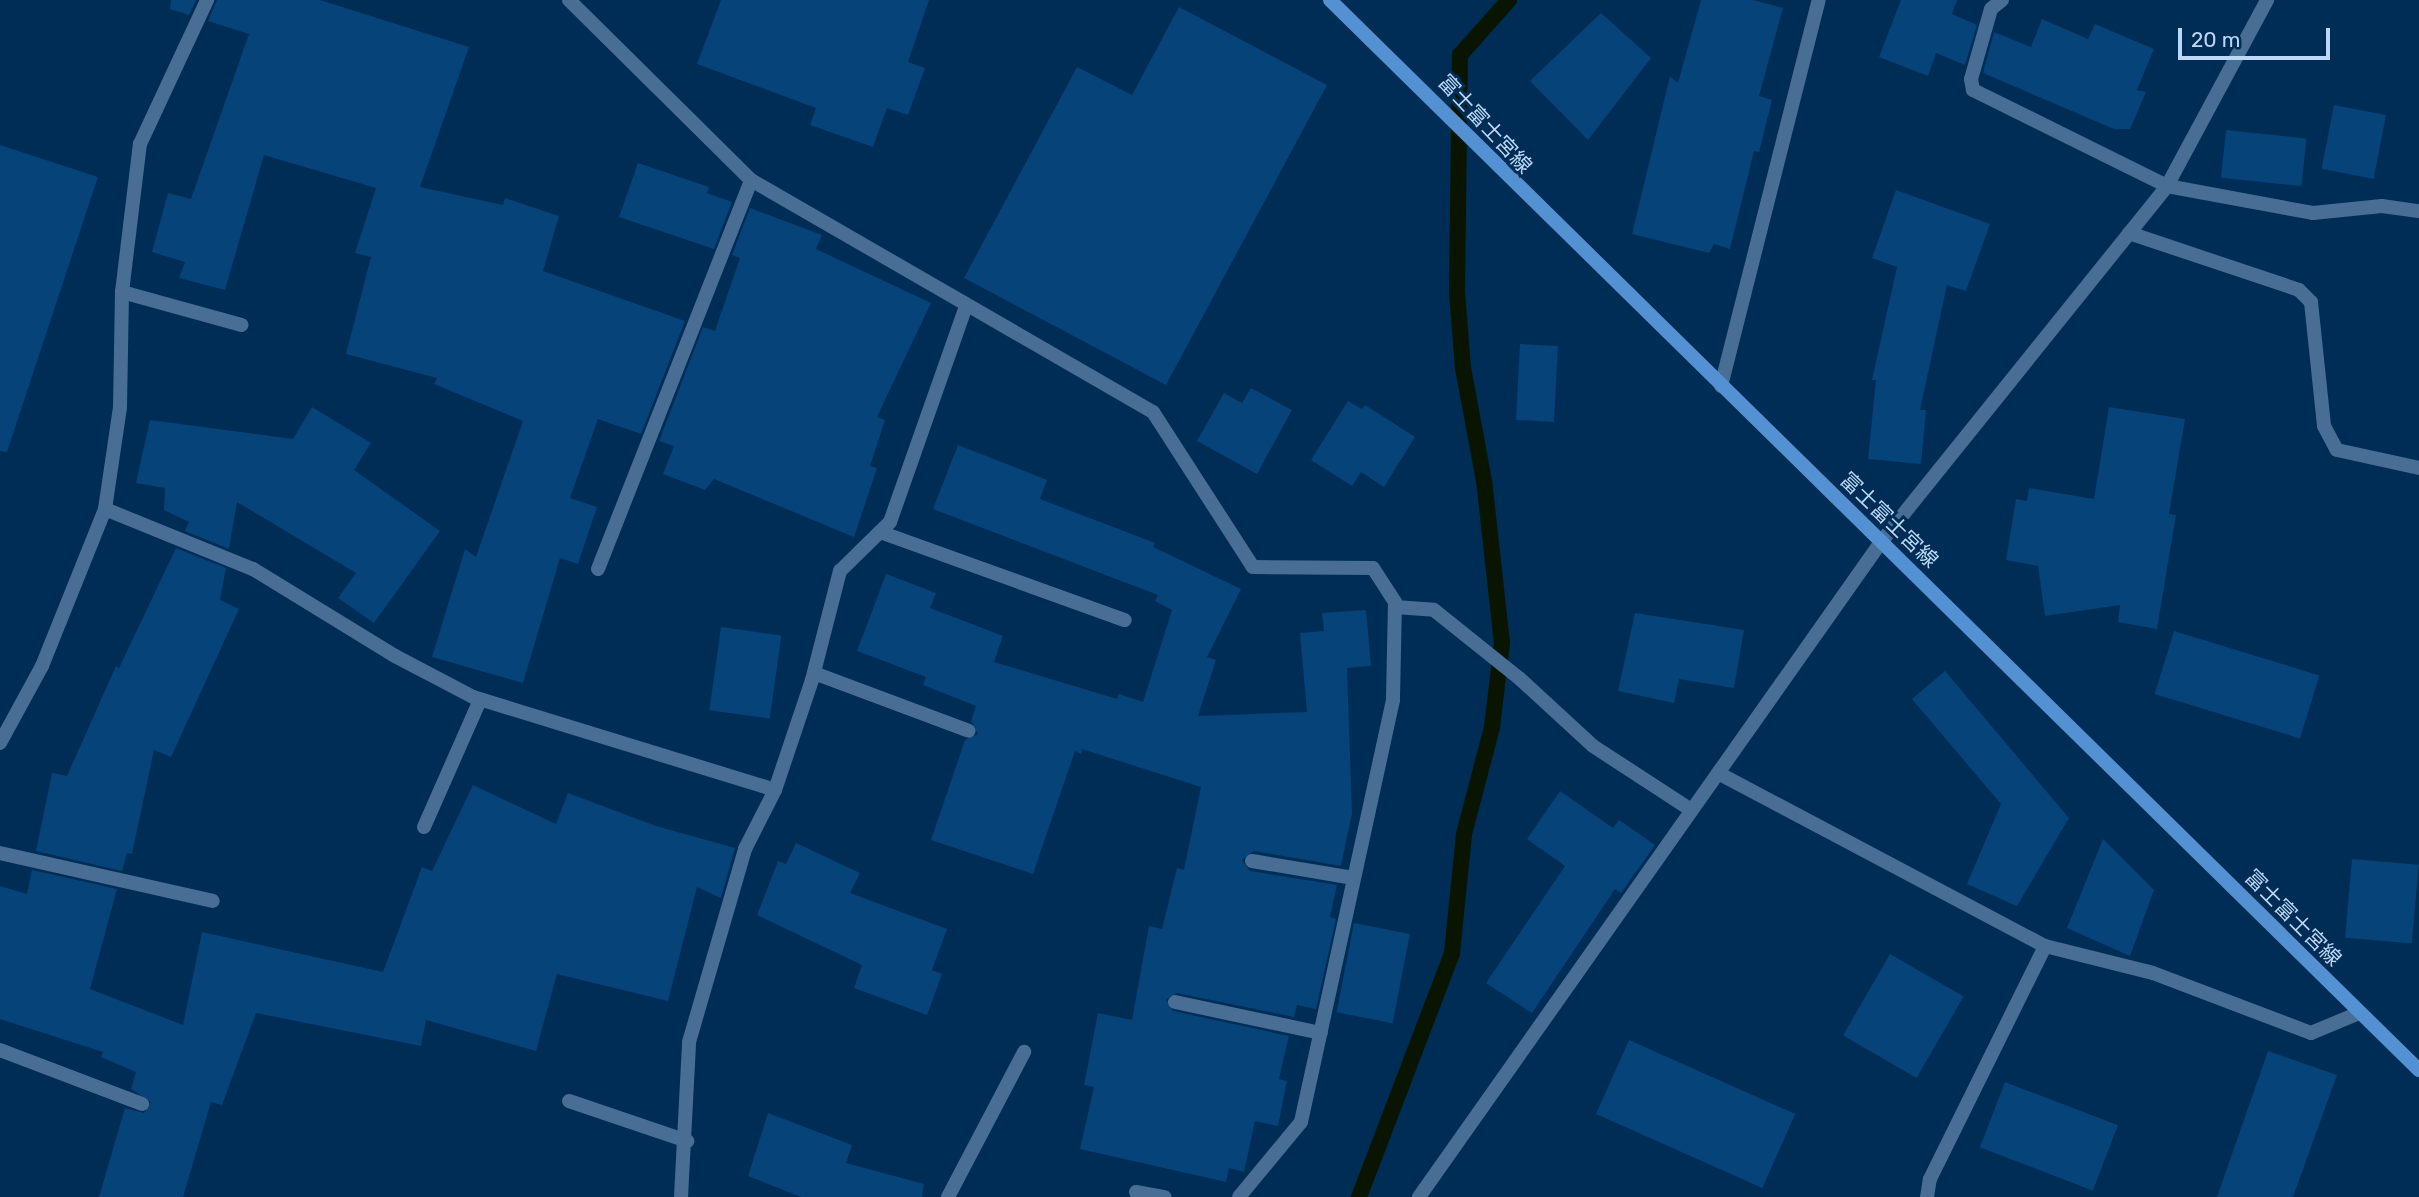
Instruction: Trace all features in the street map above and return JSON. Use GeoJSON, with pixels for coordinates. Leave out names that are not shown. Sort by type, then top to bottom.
{"type":"FeatureCollection","features":[{"type":"Feature","properties":{"kind":"main road","name":"富士富士宮線"},"geometry":{"type":"LineString","coordinates":[[1330,0],[1415,80],[1507,178],[2419,1070]]}},
{"type":"Feature","properties":{"kind":"street"},"geometry":{"type":"LineString","coordinates":[[0,743],[42,666],[105,509],[120,407],[122,292],[140,144],[207,0]]}},
{"type":"Feature","properties":{"kind":"street"},"geometry":{"type":"LineString","coordinates":[[569,0],[751,180],[1153,412],[1253,567],[1373,568],[1395,607],[1393,700],[1301,1122],[1239,1197]]}},
{"type":"Feature","properties":{"kind":"street"},"geometry":{"type":"LineString","coordinates":[[1721,386],[1819,0]]}},
{"type":"Feature","properties":{"kind":"street"},"geometry":{"type":"LineString","coordinates":[[2002,0],[1991,9],[1971,79],[1973,90],[2167,186],[2313,213],[2382,206],[2419,211]]}},
{"type":"Feature","properties":{"kind":"street"},"geometry":{"type":"LineString","coordinates":[[1419,1197],[1881,542],[2167,186],[2267,0]]}},
{"type":"Feature","properties":{"kind":"street"},"geometry":{"type":"LineString","coordinates":[[598,569],[751,180]]}},
{"type":"Feature","properties":{"kind":"street"},"geometry":{"type":"LineString","coordinates":[[2129,233],[2299,290],[2311,302],[2324,426],[2337,450],[2419,468]]}},
{"type":"Feature","properties":{"kind":"street"},"geometry":{"type":"LineString","coordinates":[[122,292],[242,325]]}},
{"type":"Feature","properties":{"kind":"street"},"geometry":{"type":"LineString","coordinates":[[681,1197],[687,1141],[689,1042],[706,972],[745,849],[775,790],[814,673],[840,571],[890,522],[967,306]]}},
{"type":"Feature","properties":{"kind":"street"},"geometry":{"type":"LineString","coordinates":[[105,509],[253,569],[395,656],[480,700],[775,790]]}},
{"type":"Feature","properties":{"kind":"street"},"geometry":{"type":"LineString","coordinates":[[880,532],[1125,620]]}},
{"type":"Feature","properties":{"kind":"street"},"geometry":{"type":"LineString","coordinates":[[1395,607],[1434,610],[1531,690],[1593,746],[1691,810]]}},
{"type":"Feature","properties":{"kind":"street"},"geometry":{"type":"LineString","coordinates":[[814,673],[969,731]]}},
{"type":"Feature","properties":{"kind":"street"},"geometry":{"type":"LineString","coordinates":[[424,827],[480,700]]}},
{"type":"Feature","properties":{"kind":"street"},"geometry":{"type":"LineString","coordinates":[[1718,773],[2045,946],[2153,973],[2311,1033],[2359,1013]]}},
{"type":"Feature","properties":{"kind":"street"},"geometry":{"type":"LineString","coordinates":[[0,853],[213,901]]}},
{"type":"Feature","properties":{"kind":"street"},"geometry":{"type":"LineString","coordinates":[[1252,861],[1354,878]]}},
{"type":"Feature","properties":{"kind":"street"},"geometry":{"type":"LineString","coordinates":[[1927,1197],[1930,1179],[2045,946]]}},
{"type":"Feature","properties":{"kind":"street"},"geometry":{"type":"LineString","coordinates":[[1175,1002],[1321,1033]]}},
{"type":"Feature","properties":{"kind":"street"},"geometry":{"type":"LineString","coordinates":[[0,1049],[142,1104]]}},
{"type":"Feature","properties":{"kind":"street"},"geometry":{"type":"LineString","coordinates":[[948,1197],[1024,1052]]}},
{"type":"Feature","properties":{"kind":"street"},"geometry":{"type":"LineString","coordinates":[[569,1101],[687,1141]]}},
{"type":"Feature","properties":{"kind":"street"},"geometry":{"type":"LineString","coordinates":[[1136,1192],[1165,1197]]}},
{"type":"Feature","properties":{"kind":"building"},"geometry":{"type":"Polygon","coordinates":[[[171,0],[196,0],[189,15],[170,9],[171,0]]]}},
{"type":"Feature","properties":{"kind":"building"},"geometry":{"type":"Polygon","coordinates":[[[217,0],[320,0],[469,47],[420,187],[503,205],[505,198],[559,216],[543,271],[685,321],[641,434],[598,419],[570,498],[597,507],[578,564],[560,558],[523,683],[432,657],[465,549],[476,557],[523,421],[434,384],[437,378],[346,354],[371,257],[355,253],[376,188],[264,155],[225,290],[179,278],[185,262],[152,252],[168,193],[191,199],[249,34],[208,21],[217,0]]]}},
{"type":"Feature","properties":{"kind":"building"},"geometry":{"type":"Polygon","coordinates":[[[721,0],[929,0],[908,62],[925,68],[908,115],[887,108],[873,147],[810,125],[816,108],[697,64],[721,0]]]}},
{"type":"Feature","properties":{"kind":"building"},"geometry":{"type":"Polygon","coordinates":[[[1701,0],[1753,0],[1783,8],[1759,96],[1772,100],[1759,152],[1754,151],[1730,249],[1714,244],[1709,253],[1632,234],[1670,76],[1678,83],[1701,0]]]}},
{"type":"Feature","properties":{"kind":"building"},"geometry":{"type":"Polygon","coordinates":[[[1901,0],[1957,0],[1952,14],[1977,25],[1965,65],[1936,53],[1928,76],[1879,57],[1901,0]]]}},
{"type":"Feature","properties":{"kind":"building"},"geometry":{"type":"Polygon","coordinates":[[[1179,7],[1327,85],[1166,385],[964,278],[1077,67],[1132,95],[1179,7]]]}},
{"type":"Feature","properties":{"kind":"building"},"geometry":{"type":"Polygon","coordinates":[[[1601,13],[1651,58],[1588,140],[1530,81],[1601,13]]]}},
{"type":"Feature","properties":{"kind":"building"},"geometry":{"type":"Polygon","coordinates":[[[2042,19],[2088,39],[2095,24],[2154,49],[2137,90],[2146,92],[2130,129],[2114,129],[1983,73],[1994,32],[2031,47],[2042,19]]]}},
{"type":"Feature","properties":{"kind":"building"},"geometry":{"type":"Polygon","coordinates":[[[2334,105],[2386,115],[2374,179],[2322,169],[2334,105]]]}},
{"type":"Feature","properties":{"kind":"building"},"geometry":{"type":"Polygon","coordinates":[[[2226,130],[2307,138],[2302,186],[2221,178],[2226,130]]]}},
{"type":"Feature","properties":{"kind":"building"},"geometry":{"type":"Polygon","coordinates":[[[0,145],[98,177],[7,452],[0,451],[0,145]]]}},
{"type":"Feature","properties":{"kind":"building"},"geometry":{"type":"Polygon","coordinates":[[[638,163],[709,187],[707,193],[732,202],[714,249],[619,217],[638,163]]]}},
{"type":"Feature","properties":{"kind":"building"},"geometry":{"type":"Polygon","coordinates":[[[1896,190],[1990,224],[1966,291],[1947,285],[1920,410],[1926,410],[1921,464],[1868,459],[1876,380],[1872,380],[1897,267],[1872,258],[1896,190]]]}},
{"type":"Feature","properties":{"kind":"building"},"geometry":{"type":"Polygon","coordinates":[[[750,208],[822,235],[816,249],[931,303],[877,417],[885,420],[870,466],[877,468],[854,537],[714,479],[705,490],[663,474],[674,446],[659,441],[703,327],[715,331],[740,258],[732,255],[750,208]]]}},
{"type":"Feature","properties":{"kind":"building"},"geometry":{"type":"Polygon","coordinates":[[[1520,344],[1558,346],[1554,422],[1516,420],[1520,344]]]}},
{"type":"Feature","properties":{"kind":"building"},"geometry":{"type":"Polygon","coordinates":[[[1251,388],[1292,410],[1257,474],[1197,441],[1224,393],[1242,403],[1251,388]]]}},
{"type":"Feature","properties":{"kind":"building"},"geometry":{"type":"Polygon","coordinates":[[[1348,401],[1362,409],[1365,405],[1415,437],[1384,487],[1361,472],[1352,486],[1311,460],[1348,401]]]}},
{"type":"Feature","properties":{"kind":"building"},"geometry":{"type":"Polygon","coordinates":[[[312,407],[371,443],[354,470],[440,531],[374,623],[338,598],[356,573],[237,502],[229,549],[185,531],[189,522],[164,510],[165,488],[136,483],[150,420],[293,439],[312,407]]]}},
{"type":"Feature","properties":{"kind":"building"},"geometry":{"type":"Polygon","coordinates":[[[2109,407],[2185,419],[2169,514],[2176,515],[2157,629],[2118,622],[2120,605],[2045,616],[2038,566],[2006,560],[2016,499],[2027,501],[2029,488],[2094,499],[2109,407]]]}},
{"type":"Feature","properties":{"kind":"building"},"geometry":{"type":"Polygon","coordinates":[[[958,445],[1047,480],[1040,499],[1155,543],[1153,547],[1241,589],[1207,657],[1216,660],[1198,716],[1307,712],[1300,633],[1324,631],[1322,613],[1366,610],[1371,666],[1347,668],[1352,813],[1341,866],[1254,851],[1242,860],[1250,871],[1337,885],[1330,917],[1336,919],[1316,1009],[1297,1005],[1294,1017],[1177,993],[1166,999],[1173,1011],[1289,1036],[1279,1079],[1287,1081],[1278,1126],[1255,1121],[1244,1172],[1229,1168],[1226,1182],[1080,1149],[1094,1087],[1084,1085],[1098,1013],[1132,1020],[1149,926],[1162,929],[1177,868],[1184,870],[1201,787],[1082,749],[1081,754],[1075,751],[1033,874],[931,840],[965,740],[978,734],[971,721],[976,706],[923,685],[926,677],[857,651],[886,574],[936,593],[930,608],[1003,636],[994,662],[1117,699],[1119,694],[1143,702],[1172,610],[1155,601],[1158,595],[933,509],[958,445]]]}},
{"type":"Feature","properties":{"kind":"building"},"geometry":{"type":"Polygon","coordinates":[[[176,548],[226,568],[220,600],[239,609],[171,757],[154,750],[132,854],[127,853],[122,871],[36,851],[52,773],[67,776],[116,666],[119,668],[176,548]]]}},
{"type":"Feature","properties":{"kind":"building"},"geometry":{"type":"Polygon","coordinates":[[[1635,613],[1744,630],[1734,688],[1679,679],[1674,703],[1618,691],[1635,613]]]}},
{"type":"Feature","properties":{"kind":"building"},"geometry":{"type":"Polygon","coordinates":[[[721,627],[781,635],[770,719],[709,710],[721,627]]]}},
{"type":"Feature","properties":{"kind":"building"},"geometry":{"type":"Polygon","coordinates":[[[2174,631],[2319,675],[2300,739],[2155,694],[2174,631]]]}},
{"type":"Feature","properties":{"kind":"building"},"geometry":{"type":"Polygon","coordinates":[[[1945,671],[2069,818],[2017,906],[1967,884],[2001,804],[1912,699],[1945,671]]]}},
{"type":"Feature","properties":{"kind":"building"},"geometry":{"type":"Polygon","coordinates":[[[473,785],[556,824],[568,793],[656,826],[735,848],[721,898],[697,887],[668,1001],[557,974],[536,1051],[426,1020],[421,1046],[256,1013],[222,1105],[211,1102],[183,1197],[99,1197],[125,1108],[144,1113],[151,1102],[131,1089],[136,1072],[101,1057],[103,1052],[0,1019],[0,886],[27,894],[32,870],[117,889],[90,989],[183,1025],[202,932],[383,972],[422,867],[432,871],[473,785]]]}},
{"type":"Feature","properties":{"kind":"building"},"geometry":{"type":"Polygon","coordinates":[[[1560,791],[1613,828],[1619,820],[1655,845],[1621,893],[1615,889],[1532,1013],[1486,983],[1565,866],[1527,839],[1560,791]]]}},
{"type":"Feature","properties":{"kind":"building"},"geometry":{"type":"Polygon","coordinates":[[[2103,839],[2154,890],[2130,956],[2067,928],[2103,839]]]}},
{"type":"Feature","properties":{"kind":"building"},"geometry":{"type":"Polygon","coordinates":[[[796,843],[860,873],[850,893],[947,929],[932,970],[942,974],[927,1015],[854,988],[862,965],[757,915],[778,861],[786,864],[796,843]]]}},
{"type":"Feature","properties":{"kind":"building"},"geometry":{"type":"Polygon","coordinates":[[[2352,859],[2419,865],[2412,944],[2345,938],[2352,859]]]}},
{"type":"Feature","properties":{"kind":"building"},"geometry":{"type":"Polygon","coordinates":[[[1354,923],[1410,934],[1393,1023],[1337,1012],[1354,923]]]}},
{"type":"Feature","properties":{"kind":"building"},"geometry":{"type":"Polygon","coordinates":[[[1890,954],[1964,996],[1917,1078],[1843,1035],[1890,954]]]}},
{"type":"Feature","properties":{"kind":"building"},"geometry":{"type":"Polygon","coordinates":[[[1629,1040],[1795,1114],[1762,1188],[1596,1114],[1629,1040]]]}},
{"type":"Feature","properties":{"kind":"building"},"geometry":{"type":"Polygon","coordinates":[[[2268,1051],[2337,1075],[2293,1197],[2217,1197],[2268,1051]]]}},
{"type":"Feature","properties":{"kind":"building"},"geometry":{"type":"Polygon","coordinates":[[[2005,1082],[2118,1125],[2093,1191],[1980,1147],[2005,1082]]]}},
{"type":"Feature","properties":{"kind":"building"},"geometry":{"type":"Polygon","coordinates":[[[768,1113],[852,1145],[846,1163],[924,1184],[922,1197],[801,1197],[748,1176],[768,1113]]]}},
{"type":"Feature","properties":{"kind":"waterway"},"geometry":{"type":"LineString","coordinates":[[1359,1197],[1452,953],[1464,834],[1492,727],[1502,643],[1484,481],[1463,368],[1457,292],[1460,55],[1509,0]]}}]}
